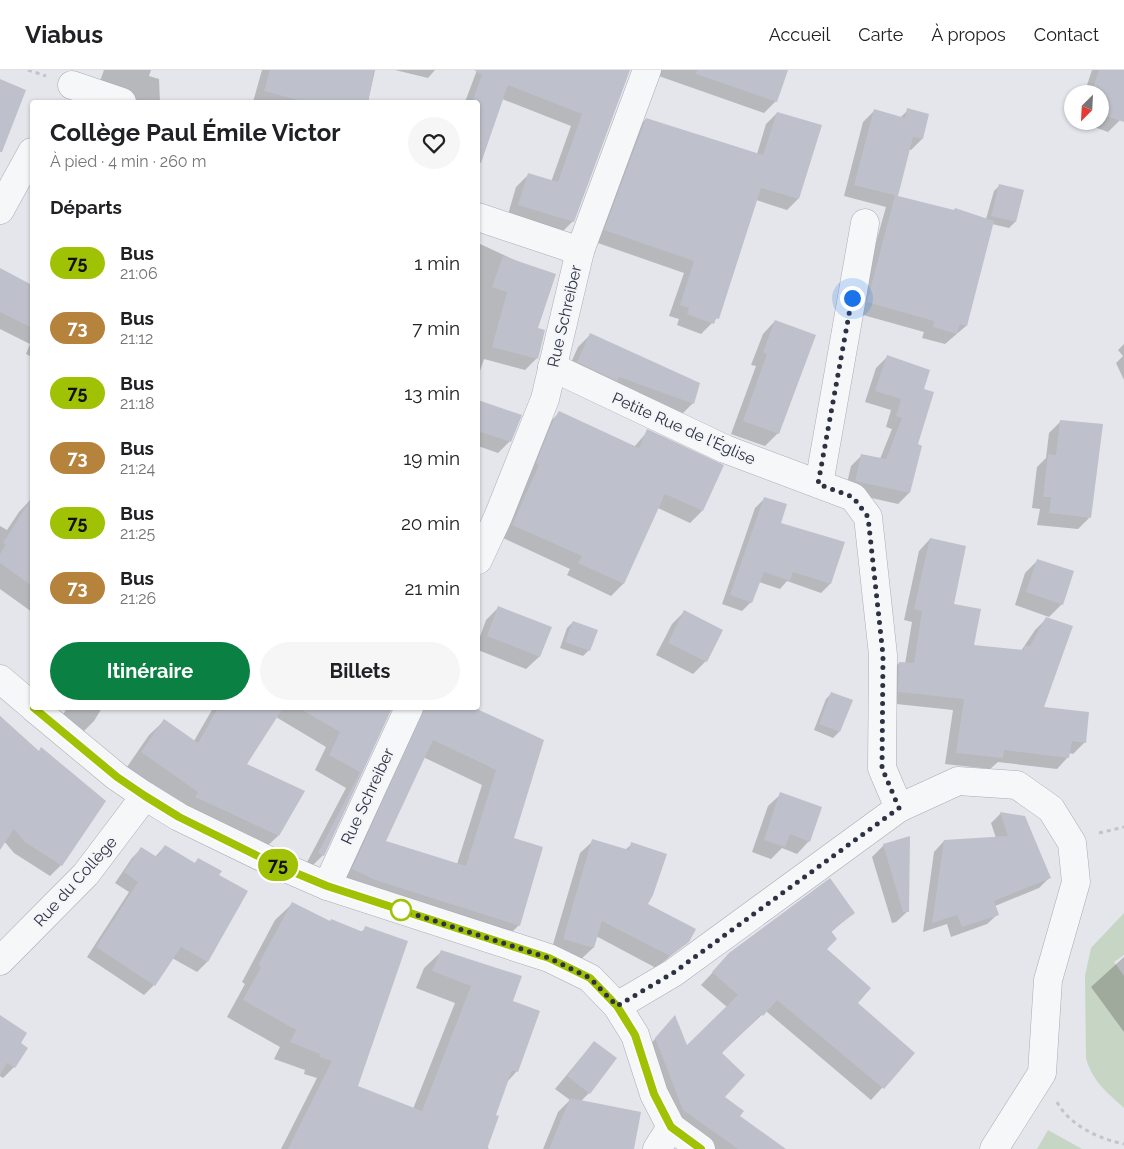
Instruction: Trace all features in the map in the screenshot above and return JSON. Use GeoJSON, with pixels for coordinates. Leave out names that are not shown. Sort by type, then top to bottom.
{"type":"FeatureCollection","features":[{"type":"Feature","properties":{"kind":"street","name":"Rue Schreiber"},"geometry":{"type":"LineString","coordinates":[[480,556],[498,517],[545,399],[580,251],[647,70]]}},
{"type":"Feature","properties":{"kind":"street"},"geometry":{"type":"LineString","coordinates":[[71,86],[116,100]]}},
{"type":"Feature","properties":{"kind":"street"},"geometry":{"type":"LineString","coordinates":[[0,210],[30,156]]}},
{"type":"Feature","properties":{"kind":"street"},"geometry":{"type":"LineString","coordinates":[[480,218],[580,251]]}},
{"type":"Feature","properties":{"kind":"street"},"geometry":{"type":"LineString","coordinates":[[818,484],[865,223]]}},
{"type":"Feature","properties":{"kind":"street","name":"Petite Rue de l'Église"},"geometry":{"type":"LineString","coordinates":[[552,367],[725,449],[853,497],[868,517],[883,655],[882,768],[899,808]]}},
{"type":"Feature","properties":{"kind":"street"},"geometry":{"type":"LineString","coordinates":[[0,679],[30,704]]}},
{"type":"Feature","properties":{"kind":"street"},"geometry":{"type":"LineString","coordinates":[[38,710],[117,777],[145,796],[179,817],[274,864],[327,886],[549,958],[590,978],[617,1006],[635,1035],[654,1094],[664,1138],[701,1149]]}},
{"type":"Feature","properties":{"kind":"street","name":"Rue Schreiber"},"geometry":{"type":"LineString","coordinates":[[327,886],[408,710]]}},
{"type":"Feature","properties":{"kind":"street"},"geometry":{"type":"LineString","coordinates":[[617,1006],[673,973],[899,808],[958,781],[1017,785],[1051,808],[1072,843],[1076,882],[1048,980],[1042,1073],[994,1149]]}},
{"type":"Feature","properties":{"kind":"street","name":"Rue du Collège"},"geometry":{"type":"LineString","coordinates":[[0,961],[86,874],[145,796]]}},
{"type":"Feature","properties":{"kind":"path"},"geometry":{"type":"LineString","coordinates":[[1042,1073],[1064,1114],[1104,1140],[1124,1144]]}},
{"type":"Feature","properties":{"kind":"green space"},"geometry":{"type":"Polygon","coordinates":[[[1124,913],[1124,955],[1114,962],[1124,976],[1124,1108],[1096,1080],[1086,1058],[1085,976],[1091,948],[1124,913]]]}},
{"type":"Feature","properties":{"kind":"green space"},"geometry":{"type":"Polygon","coordinates":[[[1048,1130],[1082,1149],[1037,1149],[1048,1130]]]}},
{"type":"Feature","properties":{"kind":"building"},"geometry":{"type":"Polygon","coordinates":[[[270,70],[374,70],[368,100],[298,100],[264,91],[270,70]]]}},
{"type":"Feature","properties":{"kind":"building"},"geometry":{"type":"Polygon","coordinates":[[[474,70],[630,70],[574,222],[518,205],[528,173],[558,182],[582,114],[508,85],[480,163],[480,100],[473,100],[482,75],[474,70]]]}},
{"type":"Feature","properties":{"kind":"building"},"geometry":{"type":"Polygon","coordinates":[[[697,70],[788,70],[777,102],[696,74],[697,70]]]}},
{"type":"Feature","properties":{"kind":"building"},"geometry":{"type":"Polygon","coordinates":[[[1099,70],[1124,70],[1124,122],[1109,117],[1109,85],[1094,85],[1099,70]]]}},
{"type":"Feature","properties":{"kind":"building"},"geometry":{"type":"Polygon","coordinates":[[[0,79],[26,90],[2,152],[0,152],[0,79]]]}},
{"type":"Feature","properties":{"kind":"building"},"geometry":{"type":"Polygon","coordinates":[[[907,108],[929,114],[923,139],[913,137],[898,196],[954,210],[955,208],[994,221],[967,326],[960,324],[957,334],[933,327],[934,321],[867,302],[895,195],[854,185],[874,109],[905,118],[907,108]]]}},
{"type":"Feature","properties":{"kind":"building"},"geometry":{"type":"Polygon","coordinates":[[[777,112],[822,125],[799,199],[761,188],[719,319],[716,318],[714,324],[687,314],[689,308],[680,305],[694,261],[604,230],[646,118],[763,155],[777,112]]]}},
{"type":"Feature","properties":{"kind":"building"},"geometry":{"type":"Polygon","coordinates":[[[999,184],[1024,190],[1016,222],[991,216],[999,184]]]}},
{"type":"Feature","properties":{"kind":"building"},"geometry":{"type":"Polygon","coordinates":[[[503,256],[556,274],[538,328],[545,330],[538,359],[492,347],[507,292],[492,287],[503,256]]]}},
{"type":"Feature","properties":{"kind":"building"},"geometry":{"type":"Polygon","coordinates":[[[0,268],[30,284],[30,327],[0,312],[0,268]]]}},
{"type":"Feature","properties":{"kind":"building"},"geometry":{"type":"Polygon","coordinates":[[[775,320],[816,335],[779,434],[743,421],[767,354],[763,352],[775,320]]]}},
{"type":"Feature","properties":{"kind":"building"},"geometry":{"type":"Polygon","coordinates":[[[590,333],[700,383],[694,404],[619,377],[617,381],[577,362],[590,333]]]}},
{"type":"Feature","properties":{"kind":"building"},"geometry":{"type":"Polygon","coordinates":[[[887,355],[930,370],[924,389],[934,392],[918,444],[922,446],[910,493],[855,481],[861,454],[886,459],[902,418],[896,416],[901,399],[875,391],[887,355]]]}},
{"type":"Feature","properties":{"kind":"building"},"geometry":{"type":"Polygon","coordinates":[[[480,401],[522,415],[511,442],[480,432],[480,401]]]}},
{"type":"Feature","properties":{"kind":"building"},"geometry":{"type":"Polygon","coordinates":[[[559,411],[639,448],[647,429],[724,465],[703,511],[665,494],[624,584],[578,563],[582,556],[512,525],[539,465],[536,463],[551,425],[559,411]]]}},
{"type":"Feature","properties":{"kind":"building"},"geometry":{"type":"Polygon","coordinates":[[[1060,420],[1103,424],[1091,518],[1049,513],[1051,497],[1043,497],[1048,454],[1056,455],[1060,420]]]}},
{"type":"Feature","properties":{"kind":"building"},"geometry":{"type":"Polygon","coordinates":[[[764,497],[787,504],[781,523],[845,542],[831,584],[793,572],[790,581],[764,572],[752,603],[730,595],[764,497]]]}},
{"type":"Feature","properties":{"kind":"building"},"geometry":{"type":"Polygon","coordinates":[[[30,500],[30,585],[0,563],[0,554],[6,544],[3,543],[30,500]]]}},
{"type":"Feature","properties":{"kind":"building"},"geometry":{"type":"Polygon","coordinates":[[[930,538],[966,546],[954,604],[981,609],[974,645],[1024,650],[1024,646],[1030,646],[1046,617],[1073,626],[1044,707],[1089,712],[1086,743],[1072,741],[1069,758],[1004,750],[1003,758],[956,753],[964,699],[898,692],[899,662],[914,663],[922,611],[914,609],[930,538]]]}},
{"type":"Feature","properties":{"kind":"building"},"geometry":{"type":"Polygon","coordinates":[[[1037,559],[1074,571],[1063,605],[1026,592],[1037,559]]]}},
{"type":"Feature","properties":{"kind":"building"},"geometry":{"type":"Polygon","coordinates":[[[498,606],[552,627],[540,657],[487,636],[498,606]]]}},
{"type":"Feature","properties":{"kind":"building"},"geometry":{"type":"Polygon","coordinates":[[[684,610],[723,630],[707,662],[668,643],[684,610]]]}},
{"type":"Feature","properties":{"kind":"building"},"geometry":{"type":"Polygon","coordinates":[[[573,621],[598,630],[590,651],[565,642],[573,621]]]}},
{"type":"Feature","properties":{"kind":"building"},"geometry":{"type":"Polygon","coordinates":[[[831,692],[853,700],[840,732],[819,724],[831,692]]]}},
{"type":"Feature","properties":{"kind":"building"},"geometry":{"type":"Polygon","coordinates":[[[217,710],[282,710],[247,764],[305,791],[279,836],[195,797],[198,792],[141,752],[164,719],[198,743],[217,710]]]}},
{"type":"Feature","properties":{"kind":"building"},"geometry":{"type":"Polygon","coordinates":[[[302,710],[391,710],[324,856],[318,853],[360,772],[329,755],[340,732],[302,710]]]}},
{"type":"Feature","properties":{"kind":"building"},"geometry":{"type":"Polygon","coordinates":[[[423,710],[479,710],[544,740],[514,838],[543,847],[520,926],[375,880],[352,869],[423,710]],[[433,740],[386,841],[466,866],[496,770],[433,740]]]}},
{"type":"Feature","properties":{"kind":"building"},"geometry":{"type":"Polygon","coordinates":[[[0,716],[39,751],[41,747],[106,801],[62,866],[25,842],[14,829],[0,850],[0,716]]]}},
{"type":"Feature","properties":{"kind":"building"},"geometry":{"type":"Polygon","coordinates":[[[780,792],[822,807],[810,842],[790,834],[785,847],[764,840],[780,792]]]}},
{"type":"Feature","properties":{"kind":"building"},"geometry":{"type":"Polygon","coordinates":[[[1000,812],[1025,816],[1051,878],[994,901],[999,915],[962,927],[957,915],[932,923],[944,840],[1008,836],[1000,812]]]}},
{"type":"Feature","properties":{"kind":"building"},"geometry":{"type":"Polygon","coordinates":[[[910,836],[909,912],[903,912],[883,844],[910,836]]]}},
{"type":"Feature","properties":{"kind":"building"},"geometry":{"type":"Polygon","coordinates":[[[592,839],[629,850],[631,842],[667,854],[648,904],[696,929],[689,942],[670,956],[602,921],[594,948],[563,939],[592,839]]]}},
{"type":"Feature","properties":{"kind":"building"},"geometry":{"type":"Polygon","coordinates":[[[165,845],[195,863],[198,858],[222,871],[219,875],[248,891],[208,962],[181,947],[155,986],[96,947],[138,882],[124,872],[141,847],[157,857],[165,845]]]}},
{"type":"Feature","properties":{"kind":"building"},"geometry":{"type":"Polygon","coordinates":[[[830,878],[855,913],[831,931],[837,939],[827,949],[871,988],[858,1003],[915,1053],[884,1089],[777,1000],[763,1016],[761,1014],[722,1053],[745,1075],[725,1097],[744,1111],[740,1116],[786,1149],[738,1149],[683,1110],[655,1038],[675,1015],[687,1045],[738,995],[712,972],[729,953],[830,878]]]}},
{"type":"Feature","properties":{"kind":"building"},"geometry":{"type":"Polygon","coordinates":[[[292,902],[330,921],[331,919],[363,932],[365,926],[408,941],[358,1086],[422,1111],[471,986],[432,971],[441,950],[522,976],[513,1001],[540,1011],[518,1072],[512,1070],[496,1115],[499,1116],[487,1149],[288,1149],[332,1061],[319,1057],[320,1054],[290,1042],[296,1030],[243,1000],[261,967],[258,965],[292,902]]]}},
{"type":"Feature","properties":{"kind":"building"},"geometry":{"type":"Polygon","coordinates":[[[0,1015],[27,1033],[21,1043],[28,1048],[15,1068],[7,1063],[0,1075],[0,1015]]]}},
{"type":"Feature","properties":{"kind":"building"},"geometry":{"type":"Polygon","coordinates":[[[594,1041],[617,1058],[590,1094],[567,1076],[594,1041]]]}},
{"type":"Feature","properties":{"kind":"building"},"geometry":{"type":"Polygon","coordinates":[[[570,1098],[641,1112],[634,1149],[549,1149],[570,1098]]]}},
{"type":"Feature","properties":{"kind":"bus line","name":"75"},"geometry":{"type":"LineString","coordinates":[[36,710],[117,777],[145,796],[179,817],[274,864],[327,886],[549,958],[590,978],[617,1006],[635,1035],[654,1094],[671,1127],[701,1149]]}},
{"type":"Feature","properties":{"kind":"route"},"geometry":{"type":"LineString","coordinates":[[401,910],[549,958],[590,978],[617,1006],[673,973],[899,808],[882,768],[883,655],[868,517],[853,497],[818,484],[852,298]]}}]}
